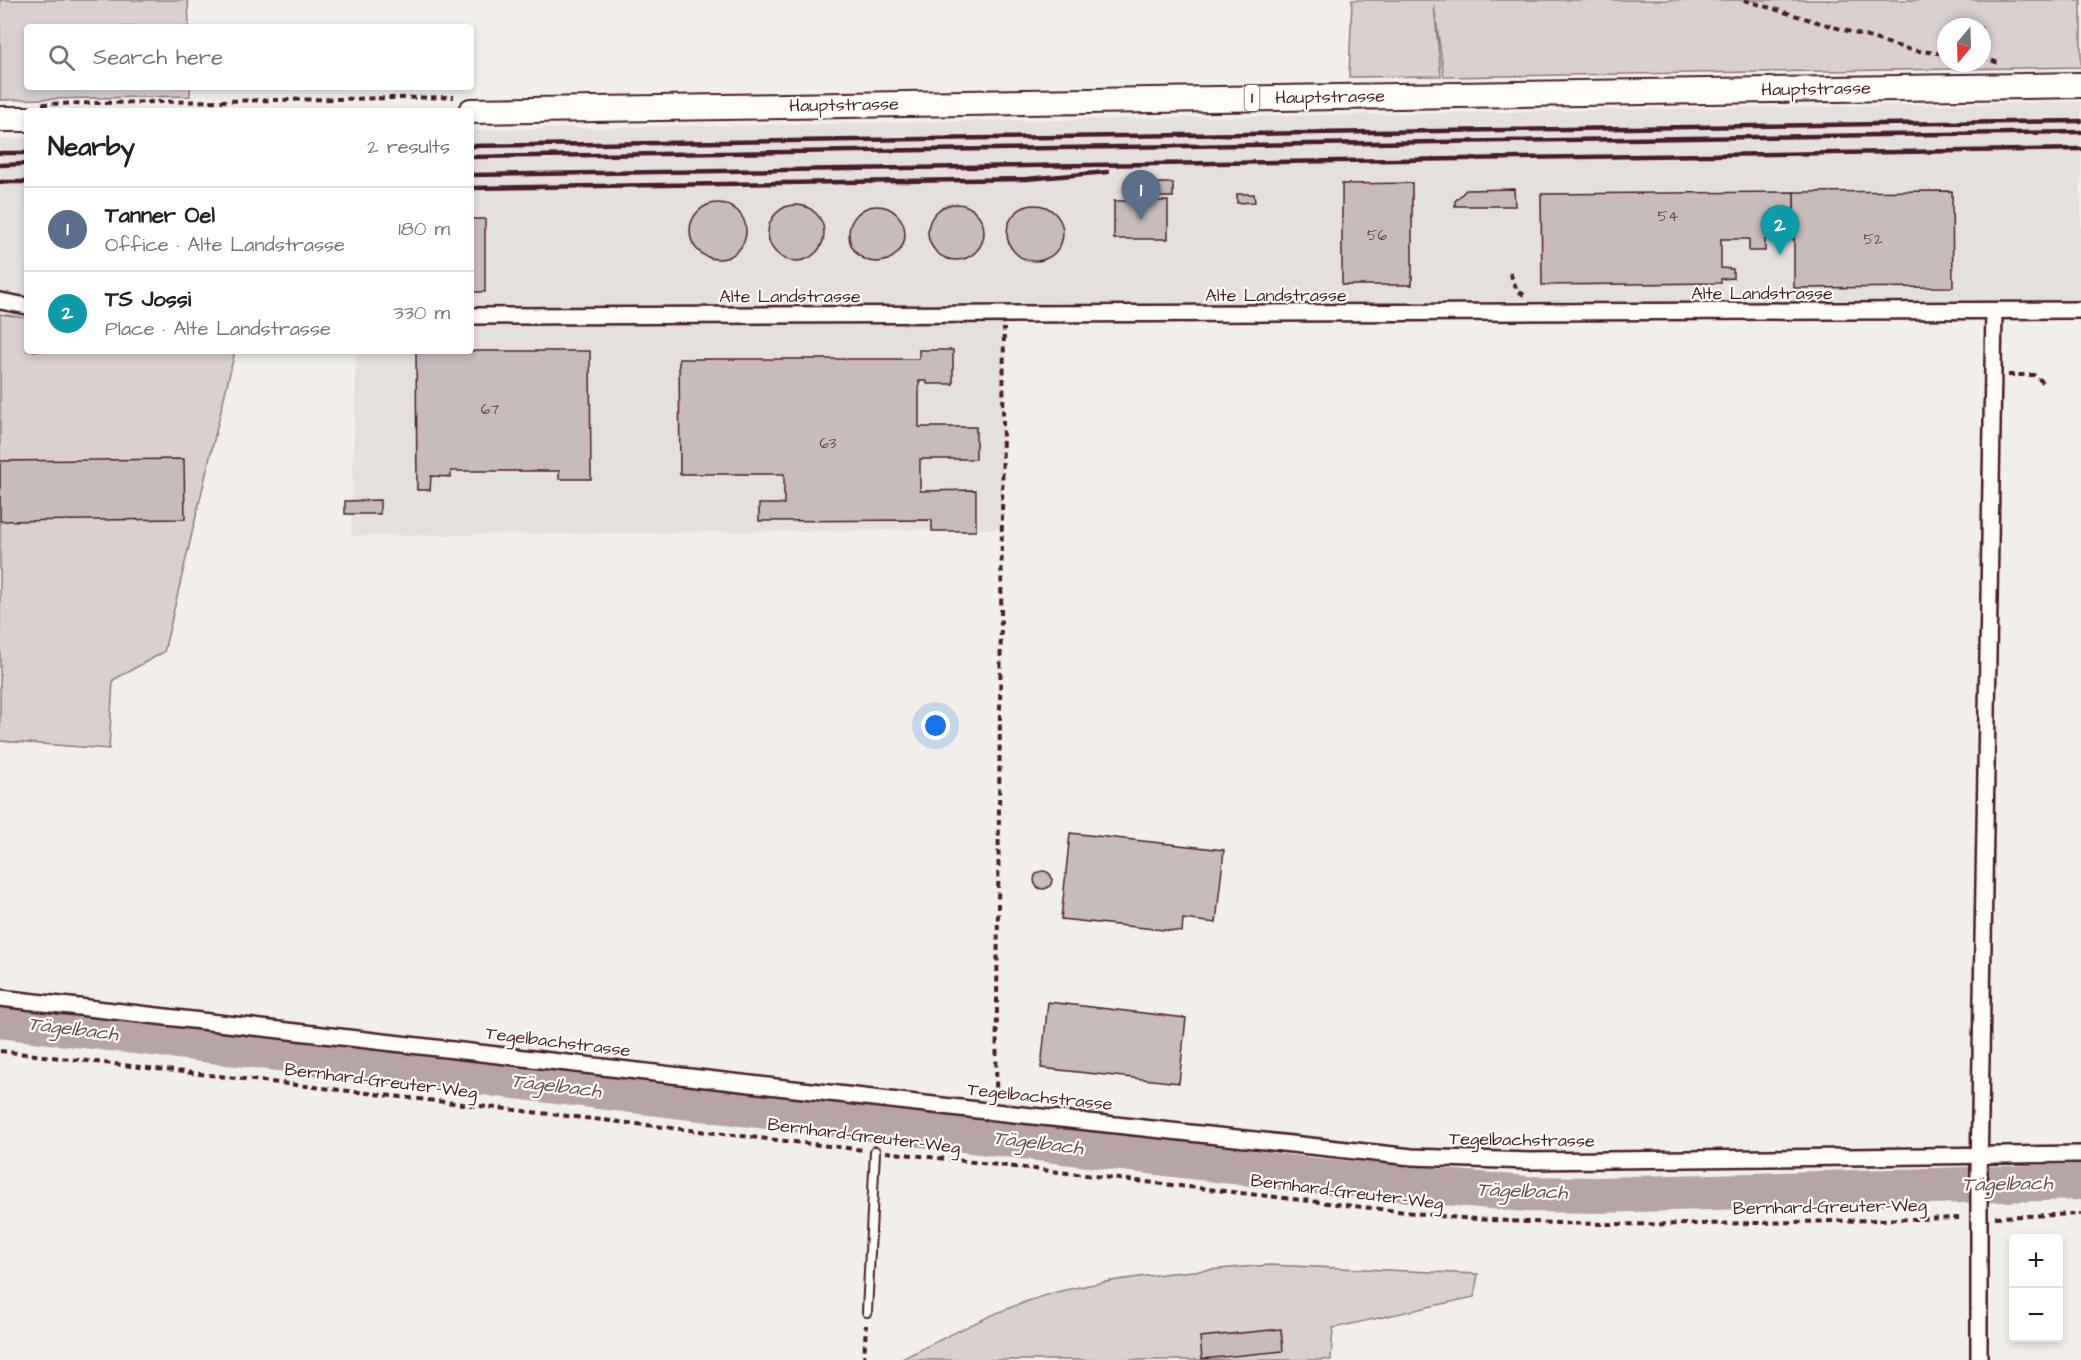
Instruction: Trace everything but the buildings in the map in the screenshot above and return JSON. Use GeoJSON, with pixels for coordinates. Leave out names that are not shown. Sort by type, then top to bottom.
{"type":"FeatureCollection","features":[{"type":"Feature","properties":{"kind":"main road","name":"Hauptstrasse"},"geometry":{"type":"LineString","coordinates":[[474,111],[2081,85]]}},
{"type":"Feature","properties":{"kind":"main road"},"geometry":{"type":"LineString","coordinates":[[0,119],[24,118]]}},
{"type":"Feature","properties":{"kind":"street"},"geometry":{"type":"LineString","coordinates":[[0,301],[24,305]]}},
{"type":"Feature","properties":{"kind":"street","name":"Alte Landstrasse"},"geometry":{"type":"LineString","coordinates":[[474,316],[2081,310]]}},
{"type":"Feature","properties":{"kind":"street"},"geometry":{"type":"LineString","coordinates":[[1979,1360],[1979,1155],[1994,311]]}},
{"type":"Feature","properties":{"kind":"street","name":"Tegelbachstrasse"},"geometry":{"type":"LineString","coordinates":[[0,998],[995,1112],[1448,1159],[1530,1161],[2081,1154]]}},
{"type":"Feature","properties":{"kind":"lane"},"geometry":{"type":"LineString","coordinates":[[867,1312],[875,1151]]}},
{"type":"Feature","properties":{"kind":"path"},"geometry":{"type":"LineString","coordinates":[[1744,0],[1911,50],[1937,53]]}},
{"type":"Feature","properties":{"kind":"path"},"geometry":{"type":"LineString","coordinates":[[995,1112],[1005,315]]}},
{"type":"Feature","properties":{"kind":"path"},"geometry":{"type":"LineString","coordinates":[[1993,375],[2034,375],[2044,383]]}},
{"type":"Feature","properties":{"kind":"path","name":"Bernhard-Greuter-Weg"},"geometry":{"type":"LineString","coordinates":[[0,1051],[1449,1217],[1531,1224],[1631,1226],[2081,1214]]}},
{"type":"Feature","properties":{"kind":"path"},"geometry":{"type":"LineString","coordinates":[[864,1360],[867,1312]]}},
{"type":"Feature","properties":{"kind":"shaded area"},"geometry":{"type":"Polygon","coordinates":[[[0,0],[188,0],[189,24],[24,24],[24,90],[190,90],[190,96],[0,100],[0,0]]]}},
{"type":"Feature","properties":{"kind":"shaded area"},"geometry":{"type":"Polygon","coordinates":[[[1352,0],[2081,0],[2081,67],[1991,68],[1991,18],[1937,18],[1937,69],[1444,77],[1434,5],[1441,76],[1349,77],[1352,0]]]}},
{"type":"Feature","properties":{"kind":"shaded area"},"geometry":{"type":"Polygon","coordinates":[[[2081,102],[2081,310],[1005,316],[1002,529],[351,536],[356,354],[474,354],[474,130],[2081,102]]]}},
{"type":"Feature","properties":{"kind":"shaded area"},"geometry":{"type":"Polygon","coordinates":[[[24,138],[24,305],[0,301],[0,139],[24,138]]]}},
{"type":"Feature","properties":{"kind":"shaded area"},"geometry":{"type":"Polygon","coordinates":[[[0,314],[24,318],[24,354],[234,354],[164,652],[113,680],[109,749],[0,741],[0,314]]]}},
{"type":"Feature","properties":{"kind":"shaded area"},"geometry":{"type":"Polygon","coordinates":[[[1270,1265],[1478,1274],[1474,1297],[1333,1328],[1331,1360],[900,1360],[1006,1309],[1074,1288],[1147,1276],[1270,1265]]]}},
{"type":"Feature","properties":{"kind":"waterway","name":"Tägelbach"},"geometry":{"type":"LineString","coordinates":[[0,1020],[1317,1176],[1526,1194],[1598,1195],[2081,1182]]}},
{"type":"Feature","properties":{"kind":"railway"},"geometry":{"type":"LineString","coordinates":[[474,146],[2081,121]]}},
{"type":"Feature","properties":{"kind":"railway"},"geometry":{"type":"LineString","coordinates":[[474,157],[2081,132]]}},
{"type":"Feature","properties":{"kind":"railway"},"geometry":{"type":"LineString","coordinates":[[474,175],[2081,149]]}},
{"type":"Feature","properties":{"kind":"railway"},"geometry":{"type":"LineString","coordinates":[[0,153],[24,153]]}},
{"type":"Feature","properties":{"kind":"railway"},"geometry":{"type":"LineString","coordinates":[[0,165],[24,164]]}},
{"type":"Feature","properties":{"kind":"railway"},"geometry":{"type":"LineString","coordinates":[[474,188],[1026,179],[1108,172]]}},
{"type":"Feature","properties":{"kind":"railway"},"geometry":{"type":"LineString","coordinates":[[0,182],[24,182]]}},
{"type":"Feature","properties":{"kind":"place","name":"Tanner Oel"},"geometry":{"type":"Point","coordinates":[1141,220]}},
{"type":"Feature","properties":{"kind":"place","name":"TS Jossi"},"geometry":{"type":"Point","coordinates":[1780,255]}}]}
